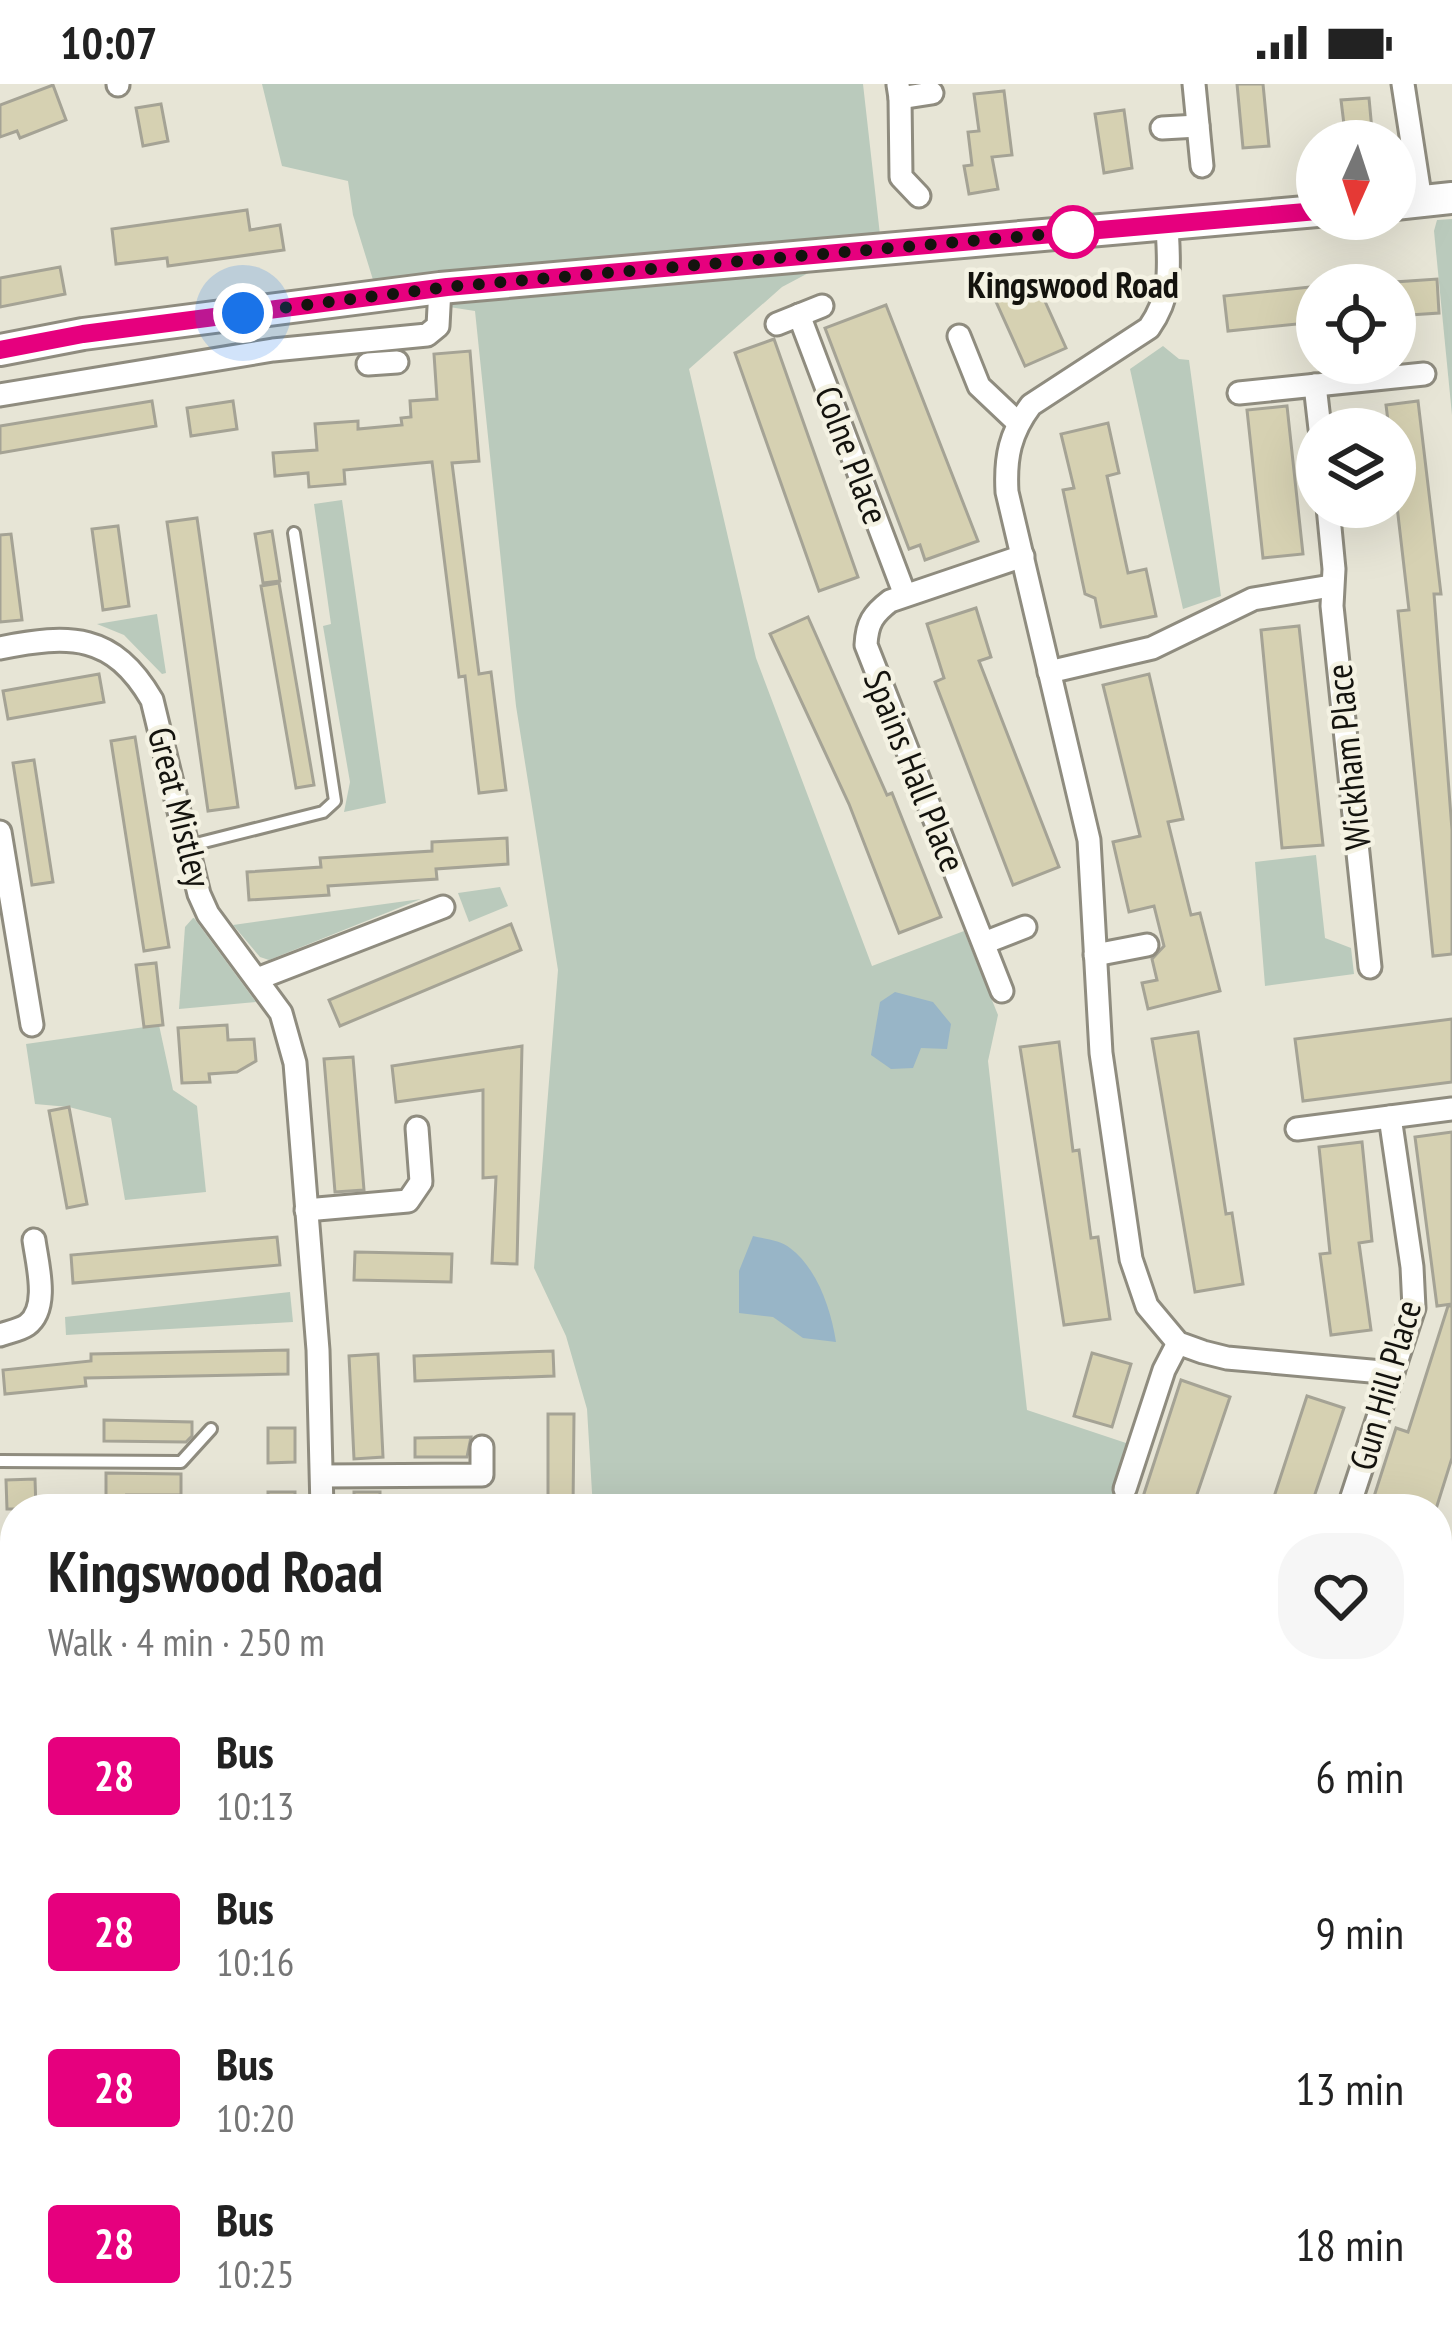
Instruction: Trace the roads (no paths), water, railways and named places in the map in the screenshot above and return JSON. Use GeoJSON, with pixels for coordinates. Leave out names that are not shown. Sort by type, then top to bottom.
{"type":"FeatureCollection","features":[{"type":"Feature","properties":{"kind":"street"},"geometry":{"type":"LineString","coordinates":[[1194,84],[1202,166]]}},
{"type":"Feature","properties":{"kind":"street"},"geometry":{"type":"LineString","coordinates":[[1403,84],[1423,201]]}},
{"type":"Feature","properties":{"kind":"street"},"geometry":{"type":"LineString","coordinates":[[919,196],[901,176],[900,91],[932,93]]}},
{"type":"Feature","properties":{"kind":"street"},"geometry":{"type":"LineString","coordinates":[[1162,128],[1198,125]]}},
{"type":"Feature","properties":{"kind":"street"},"geometry":{"type":"LineString","coordinates":[[0,350],[106,331],[440,288],[1296,213]]}},
{"type":"Feature","properties":{"kind":"street"},"geometry":{"type":"LineString","coordinates":[[1167,226],[1168,292],[1149,328],[1048,390],[1017,422],[1005,462],[1007,491],[1089,840],[1101,1053],[1135,1280],[1147,1306],[1178,1343],[1227,1358],[1393,1373]]}},
{"type":"Feature","properties":{"kind":"street"},"geometry":{"type":"LineString","coordinates":[[0,395],[273,350],[382,357],[438,326],[440,288]]}},
{"type":"Feature","properties":{"kind":"street","name":"Colne Place"},"geometry":{"type":"LineString","coordinates":[[822,306],[788,320],[905,595]]}},
{"type":"Feature","properties":{"kind":"street"},"geometry":{"type":"LineString","coordinates":[[959,336],[979,386],[1017,422]]}},
{"type":"Feature","properties":{"kind":"street"},"geometry":{"type":"LineString","coordinates":[[1239,393],[1424,374]]}},
{"type":"Feature","properties":{"kind":"street"},"geometry":{"type":"LineString","coordinates":[[1315,385],[1318,408]]}},
{"type":"Feature","properties":{"kind":"street","name":"Wickham Place"},"geometry":{"type":"LineString","coordinates":[[1330,528],[1334,569],[1330,586],[1370,967]]}},
{"type":"Feature","properties":{"kind":"street","name":"Spains Hall Place"},"geometry":{"type":"LineString","coordinates":[[1002,991],[866,644],[874,613],[905,595],[1023,556]]}},
{"type":"Feature","properties":{"kind":"street"},"geometry":{"type":"LineString","coordinates":[[1049,672],[1152,648],[1253,599],[1330,586]]}},
{"type":"Feature","properties":{"kind":"street","name":"Great Mistley"},"geometry":{"type":"LineString","coordinates":[[0,648],[65,638],[92,643],[136,672],[152,700],[194,878],[208,914],[281,1013],[292,1043],[318,1350],[322,1494]]}},
{"type":"Feature","properties":{"kind":"street"},"geometry":{"type":"LineString","coordinates":[[0,832],[32,1025]]}},
{"type":"Feature","properties":{"kind":"street"},"geometry":{"type":"LineString","coordinates":[[256,979],[442,907]]}},
{"type":"Feature","properties":{"kind":"street"},"geometry":{"type":"LineString","coordinates":[[984,944],[1025,927]]}},
{"type":"Feature","properties":{"kind":"street"},"geometry":{"type":"LineString","coordinates":[[1342,930],[1366,927]]}},
{"type":"Feature","properties":{"kind":"street"},"geometry":{"type":"LineString","coordinates":[[1095,955],[1147,945]]}},
{"type":"Feature","properties":{"kind":"street"},"geometry":{"type":"LineString","coordinates":[[1297,1129],[1452,1109]]}},
{"type":"Feature","properties":{"kind":"street","name":"Gun Hill Place"},"geometry":{"type":"LineString","coordinates":[[1353,1494],[1409,1328],[1415,1289],[1390,1117]]}},
{"type":"Feature","properties":{"kind":"street"},"geometry":{"type":"LineString","coordinates":[[306,1210],[408,1202],[421,1183],[417,1128]]}},
{"type":"Feature","properties":{"kind":"street"},"geometry":{"type":"LineString","coordinates":[[0,1335],[27,1325],[38,1306],[34,1240]]}},
{"type":"Feature","properties":{"kind":"street"},"geometry":{"type":"LineString","coordinates":[[1125,1489],[1164,1370],[1178,1343]]}},
{"type":"Feature","properties":{"kind":"street"},"geometry":{"type":"LineString","coordinates":[[322,1477],[482,1474],[482,1447]]}},
{"type":"Feature","properties":{"kind":"lane"},"geometry":{"type":"LineString","coordinates":[[188,846],[323,812],[335,801],[294,533]]}},
{"type":"Feature","properties":{"kind":"lane"},"geometry":{"type":"LineString","coordinates":[[0,1461],[182,1462],[211,1429]]}},
{"type":"Feature","properties":{"kind":"water"},"geometry":{"type":"Polygon","coordinates":[[[895,992],[933,1002],[951,1024],[947,1049],[921,1048],[913,1068],[891,1069],[871,1055],[880,1002],[895,992]]]}},
{"type":"Feature","properties":{"kind":"water"},"geometry":{"type":"Polygon","coordinates":[[[753,1236],[786,1245],[808,1266],[826,1303],[836,1342],[803,1338],[773,1317],[739,1313],[739,1271],[753,1236]]]}},
{"type":"Feature","properties":{"kind":"place","name":"Kingswood Road"},"geometry":{"type":"Point","coordinates":[1073,232]}}]}
